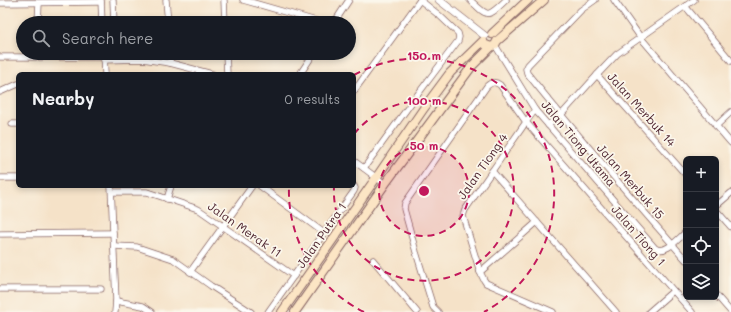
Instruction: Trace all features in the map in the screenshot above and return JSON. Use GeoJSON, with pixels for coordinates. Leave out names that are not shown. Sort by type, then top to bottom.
{"type":"FeatureCollection","features":[{"type":"Feature","properties":{"kind":"main road","name":"Jalan Putra 1"},"geometry":{"type":"LineString","coordinates":[[282,312],[450,73],[528,0]]}},
{"type":"Feature","properties":{"kind":"main road","name":"Jalan Putra 1"},"geometry":{"type":"LineString","coordinates":[[295,312],[385,184],[472,66],[494,44],[544,0]]}},
{"type":"Feature","properties":{"kind":"main road"},"geometry":{"type":"LineString","coordinates":[[487,37],[497,38],[494,44],[488,46],[485,44],[487,37]]}},
{"type":"Feature","properties":{"kind":"street"},"geometry":{"type":"LineString","coordinates":[[113,0],[114,16]]}},
{"type":"Feature","properties":{"kind":"street"},"geometry":{"type":"LineString","coordinates":[[166,0],[167,16]]}},
{"type":"Feature","properties":{"kind":"street"},"geometry":{"type":"LineString","coordinates":[[224,0],[226,16]]}},
{"type":"Feature","properties":{"kind":"street"},"geometry":{"type":"LineString","coordinates":[[243,0],[299,16]]}},
{"type":"Feature","properties":{"kind":"street"},"geometry":{"type":"LineString","coordinates":[[339,16],[349,0]]}},
{"type":"Feature","properties":{"kind":"street"},"geometry":{"type":"LineString","coordinates":[[356,88],[420,0],[458,33],[458,41],[364,168]]}},
{"type":"Feature","properties":{"kind":"street"},"geometry":{"type":"LineString","coordinates":[[439,0],[487,37]]}},
{"type":"Feature","properties":{"kind":"street"},"geometry":{"type":"LineString","coordinates":[[470,0],[483,12],[488,14],[492,13],[506,0]]}},
{"type":"Feature","properties":{"kind":"street","name":"Jalan Merbuk 15"},"geometry":{"type":"LineString","coordinates":[[595,0],[582,10],[528,65],[526,70],[527,73],[609,172],[683,257]]}},
{"type":"Feature","properties":{"kind":"street"},"geometry":{"type":"LineString","coordinates":[[614,0],[641,38],[731,144]]}},
{"type":"Feature","properties":{"kind":"street"},"geometry":{"type":"LineString","coordinates":[[548,125],[561,115],[618,54],[694,0]]}},
{"type":"Feature","properties":{"kind":"street"},"geometry":{"type":"LineString","coordinates":[[0,3],[101,1],[102,16]]}},
{"type":"Feature","properties":{"kind":"street"},"geometry":{"type":"LineString","coordinates":[[38,16],[39,3]]}},
{"type":"Feature","properties":{"kind":"street"},"geometry":{"type":"LineString","coordinates":[[685,6],[731,61]]}},
{"type":"Feature","properties":{"kind":"street","name":"Jalan Tiong Utama"},"geometry":{"type":"LineString","coordinates":[[494,44],[535,110],[655,248],[663,250],[672,244]]}},
{"type":"Feature","properties":{"kind":"street"},"geometry":{"type":"LineString","coordinates":[[0,57],[16,56]]}},
{"type":"Feature","properties":{"kind":"street"},"geometry":{"type":"LineString","coordinates":[[104,60],[105,72]]}},
{"type":"Feature","properties":{"kind":"street"},"geometry":{"type":"LineString","coordinates":[[150,60],[170,63],[204,72]]}},
{"type":"Feature","properties":{"kind":"street"},"geometry":{"type":"LineString","coordinates":[[226,60],[227,72]]}},
{"type":"Feature","properties":{"kind":"street"},"geometry":{"type":"LineString","coordinates":[[301,72],[308,60]]}},
{"type":"Feature","properties":{"kind":"street","name":"Jalan Merbuk 14"},"geometry":{"type":"LineString","coordinates":[[597,75],[683,172]]}},
{"type":"Feature","properties":{"kind":"street","name":"Jalan Tiong 1"},"geometry":{"type":"LineString","coordinates":[[438,312],[433,307],[404,210],[404,202],[448,140],[493,82],[500,85],[526,122],[692,312]]}},
{"type":"Feature","properties":{"kind":"street"},"geometry":{"type":"LineString","coordinates":[[0,92],[16,85]]}},
{"type":"Feature","properties":{"kind":"street","name":"Jalan Tiong 4"},"geometry":{"type":"LineString","coordinates":[[535,110],[465,210],[463,216],[480,272],[484,280],[489,285],[553,312]]}},
{"type":"Feature","properties":{"kind":"street"},"geometry":{"type":"LineString","coordinates":[[716,126],[731,112]]}},
{"type":"Feature","properties":{"kind":"street"},"geometry":{"type":"LineString","coordinates":[[356,162],[385,184]]}},
{"type":"Feature","properties":{"kind":"street"},"geometry":{"type":"LineString","coordinates":[[492,171],[616,312]]}},
{"type":"Feature","properties":{"kind":"street"},"geometry":{"type":"LineString","coordinates":[[0,178],[16,178]]}},
{"type":"Feature","properties":{"kind":"street"},"geometry":{"type":"LineString","coordinates":[[167,199],[170,188]]}},
{"type":"Feature","properties":{"kind":"street"},"geometry":{"type":"LineString","coordinates":[[190,272],[251,188]]}},
{"type":"Feature","properties":{"kind":"street"},"geometry":{"type":"LineString","coordinates":[[263,188],[324,233]]}},
{"type":"Feature","properties":{"kind":"street"},"geometry":{"type":"LineString","coordinates":[[268,312],[355,188]]}},
{"type":"Feature","properties":{"kind":"street"},"geometry":{"type":"LineString","coordinates":[[112,189],[116,301],[114,312]]}},
{"type":"Feature","properties":{"kind":"street","name":"Jalan Merak 11"},"geometry":{"type":"LineString","coordinates":[[112,189],[147,192],[198,209],[294,276]]}},
{"type":"Feature","properties":{"kind":"street"},"geometry":{"type":"LineString","coordinates":[[719,203],[731,193]]}},
{"type":"Feature","properties":{"kind":"street"},"geometry":{"type":"LineString","coordinates":[[719,213],[731,227]]}},
{"type":"Feature","properties":{"kind":"street"},"geometry":{"type":"LineString","coordinates":[[480,272],[538,222]]}},
{"type":"Feature","properties":{"kind":"street"},"geometry":{"type":"LineString","coordinates":[[0,234],[114,233]]}},
{"type":"Feature","properties":{"kind":"street"},"geometry":{"type":"LineString","coordinates":[[672,244],[683,235]]}},
{"type":"Feature","properties":{"kind":"street"},"geometry":{"type":"LineString","coordinates":[[114,246],[137,247],[173,259],[251,312]]}},
{"type":"Feature","properties":{"kind":"street"},"geometry":{"type":"LineString","coordinates":[[373,260],[417,312]]}},
{"type":"Feature","properties":{"kind":"street"},"geometry":{"type":"LineString","coordinates":[[0,289],[101,289]]}},
{"type":"Feature","properties":{"kind":"street"},"geometry":{"type":"LineString","coordinates":[[649,312],[673,291]]}},
{"type":"Feature","properties":{"kind":"street"},"geometry":{"type":"LineString","coordinates":[[719,298],[731,312]]}},
{"type":"Feature","properties":{"kind":"street"},"geometry":{"type":"LineString","coordinates":[[116,301],[143,306],[152,312]]}}]}
